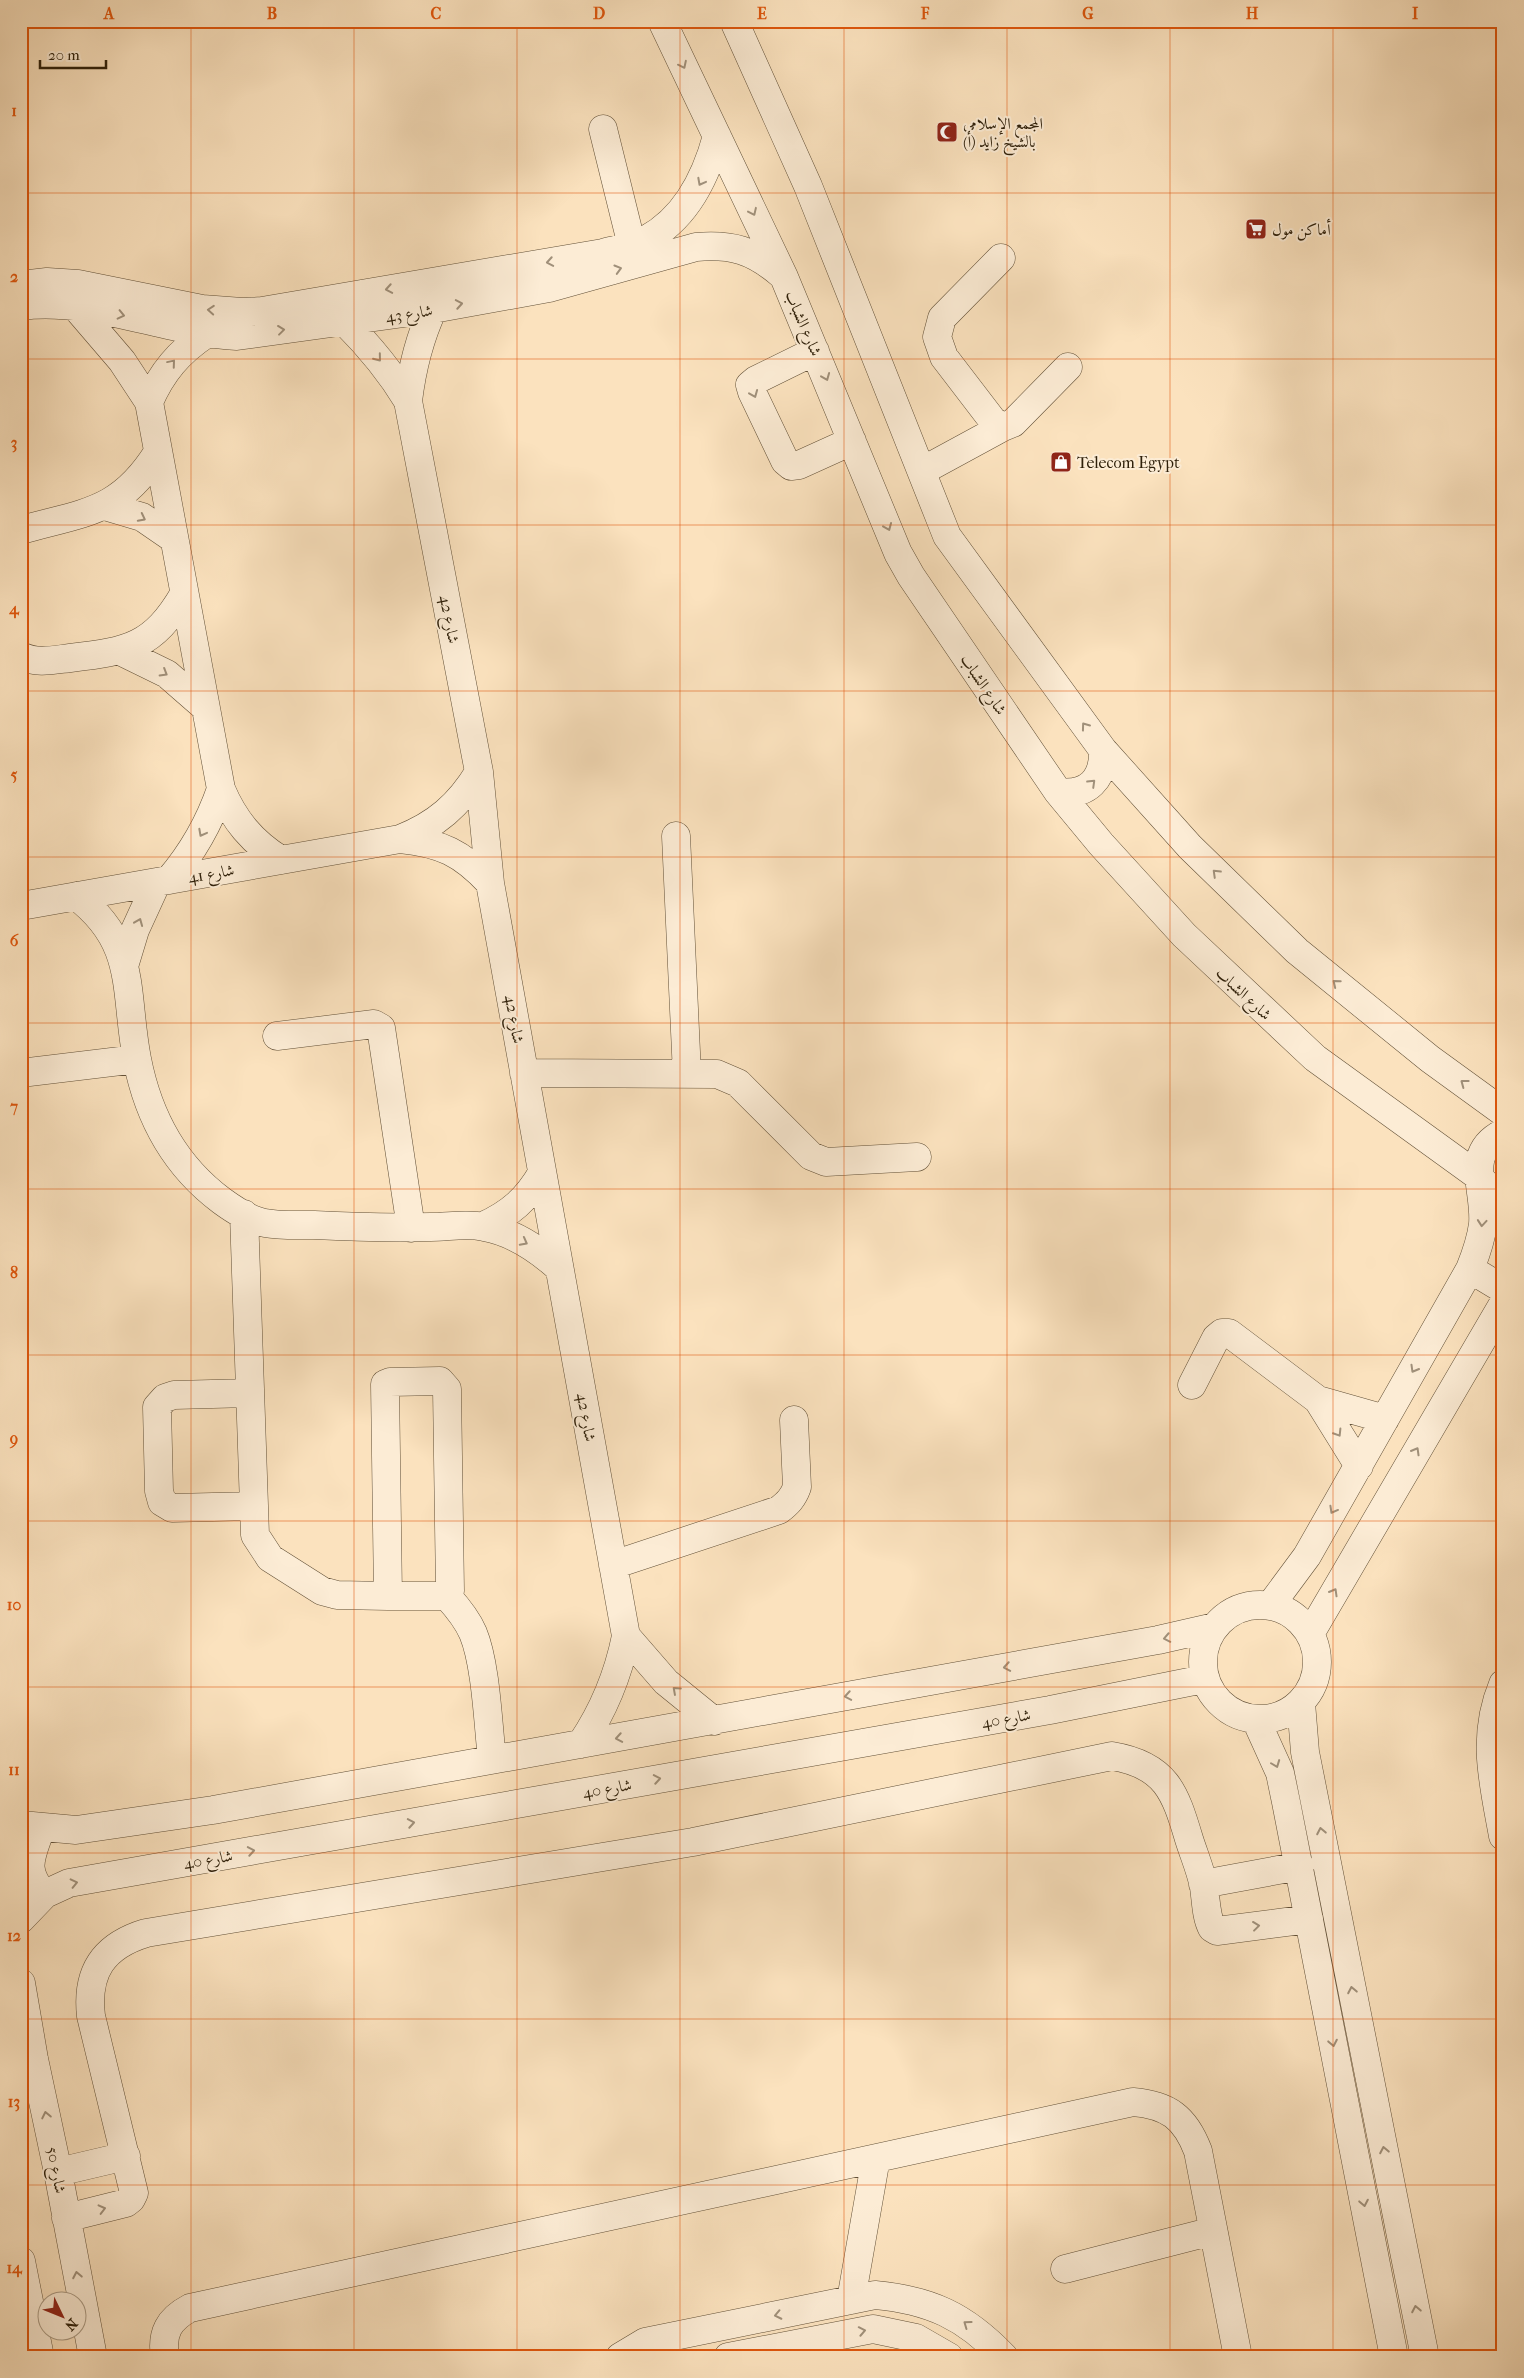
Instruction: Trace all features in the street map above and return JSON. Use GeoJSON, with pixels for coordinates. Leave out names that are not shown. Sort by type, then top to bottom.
{"type":"FeatureCollection","features":[{"type":"Feature","properties":{"kind":"street","name":"شارع الشباب"},"geometry":{"type":"LineString","coordinates":[[662,21],[784,277],[898,553],[911,576],[1058,792],[1101,844],[1184,935],[1267,1014],[1315,1058],[1478,1176],[1503,1202]]}},
{"type":"Feature","properties":{"kind":"street"},"geometry":{"type":"LineString","coordinates":[[734,21],[812,194],[947,536],[1103,750],[1190,847],[1297,951],[1430,1059],[1503,1112]]}},
{"type":"Feature","properties":{"kind":"street"},"geometry":{"type":"LineString","coordinates":[[603,129],[632,246]]}},
{"type":"Feature","properties":{"kind":"street","name":"شارع 43"},"geometry":{"type":"LineString","coordinates":[[21,306],[78,284],[202,310],[255,311],[603,254],[632,246],[648,239],[686,205],[700,184],[711,161],[718,136]]}},
{"type":"Feature","properties":{"kind":"street","name":"شارع 43"},"geometry":{"type":"LineString","coordinates":[[48,294],[206,334],[237,336],[433,309],[549,288],[696,246],[720,245],[744,250],[766,261],[784,277]]}},
{"type":"Feature","properties":{"kind":"street"},"geometry":{"type":"LineString","coordinates":[[1001,258],[942,318],[937,337],[944,357],[993,421],[1003,427]]}},
{"type":"Feature","properties":{"kind":"street"},"geometry":{"type":"LineString","coordinates":[[48,294],[122,361],[149,402],[221,788],[239,823],[252,838],[281,860]]}},
{"type":"Feature","properties":{"kind":"street","name":"شارع 42"},"geometry":{"type":"LineString","coordinates":[[433,309],[420,338],[412,369],[408,401],[479,772],[490,883],[626,1636],[620,1665],[610,1693],[598,1719],[581,1744]]}},
{"type":"Feature","properties":{"kind":"street","name":"شارع 42"},"geometry":{"type":"LineString","coordinates":[[345,322],[369,346],[390,372],[408,401]]}},
{"type":"Feature","properties":{"kind":"street"},"geometry":{"type":"LineString","coordinates":[[149,402],[156,386],[177,356],[206,334]]}},
{"type":"Feature","properties":{"kind":"street"},"geometry":{"type":"LineString","coordinates":[[816,351],[756,380],[750,384],[752,392],[785,461],[791,466],[799,466],[852,441]]}},
{"type":"Feature","properties":{"kind":"street"},"geometry":{"type":"LineString","coordinates":[[922,471],[1013,423],[1068,367]]}},
{"type":"Feature","properties":{"kind":"street"},"geometry":{"type":"LineString","coordinates":[[21,530],[106,506],[136,483],[158,452]]}},
{"type":"Feature","properties":{"kind":"street"},"geometry":{"type":"LineString","coordinates":[[106,506],[142,517],[174,539]]}},
{"type":"Feature","properties":{"kind":"street"},"geometry":{"type":"LineString","coordinates":[[21,656],[35,662],[120,651],[141,643],[158,630],[173,614],[184,594]]}},
{"type":"Feature","properties":{"kind":"street"},"geometry":{"type":"LineString","coordinates":[[120,651],[167,674],[206,708]]}},
{"type":"Feature","properties":{"kind":"street"},"geometry":{"type":"LineString","coordinates":[[1058,792],[1070,794],[1082,791],[1092,784],[1100,774],[1104,762],[1103,750]]}},
{"type":"Feature","properties":{"kind":"street","name":"شارع 41"},"geometry":{"type":"LineString","coordinates":[[21,906],[400,839],[420,831],[454,807],[468,790],[479,772]]}},
{"type":"Feature","properties":{"kind":"street"},"geometry":{"type":"LineString","coordinates":[[124,963],[135,930],[163,881],[195,847],[211,815],[221,788]]}},
{"type":"Feature","properties":{"kind":"street"},"geometry":{"type":"LineString","coordinates":[[676,836],[687,1074]]}},
{"type":"Feature","properties":{"kind":"street","name":"شارع 41"},"geometry":{"type":"LineString","coordinates":[[400,839],[426,841],[451,850],[472,864],[490,883]]}},
{"type":"Feature","properties":{"kind":"street"},"geometry":{"type":"LineString","coordinates":[[76,896],[93,909],[107,925],[117,943],[124,963],[137,1059],[146,1096],[158,1128],[176,1156],[198,1181],[223,1202],[264,1223],[411,1228],[483,1226],[505,1233],[526,1243],[560,1268]]}},
{"type":"Feature","properties":{"kind":"street"},"geometry":{"type":"LineString","coordinates":[[278,1036],[374,1024],[381,1028],[411,1228]]}},
{"type":"Feature","properties":{"kind":"street"},"geometry":{"type":"LineString","coordinates":[[29,1072],[137,1059]]}},
{"type":"Feature","properties":{"kind":"street"},"geometry":{"type":"LineString","coordinates":[[524,1073],[717,1074],[738,1083],[750,1093],[811,1156],[826,1162],[917,1157]]}},
{"type":"Feature","properties":{"kind":"street"},"geometry":{"type":"LineString","coordinates":[[1270,1606],[1308,1556],[1470,1269],[1479,1247],[1483,1223],[1483,1199],[1478,1176],[1479,1161],[1485,1147],[1495,1136],[1503,1133]]}},
{"type":"Feature","properties":{"kind":"street"},"geometry":{"type":"LineString","coordinates":[[483,1226],[501,1218],[518,1206],[532,1190],[542,1173]]}},
{"type":"Feature","properties":{"kind":"street"},"geometry":{"type":"LineString","coordinates":[[244,1214],[255,1535],[270,1558],[322,1591],[337,1595],[447,1596],[460,1609],[473,1633],[480,1653],[492,1759]]}},
{"type":"Feature","properties":{"kind":"street"},"geometry":{"type":"LineString","coordinates":[[1470,1269],[1503,1289]]}},
{"type":"Feature","properties":{"kind":"street"},"geometry":{"type":"LineString","coordinates":[[1310,1634],[1503,1304]]}},
{"type":"Feature","properties":{"kind":"street"},"geometry":{"type":"LineString","coordinates":[[1192,1385],[1216,1338],[1222,1333],[1229,1333],[1318,1400],[1385,1420]]}},
{"type":"Feature","properties":{"kind":"street"},"geometry":{"type":"LineString","coordinates":[[388,1596],[384,1388],[385,1384],[398,1382],[440,1381],[447,1390],[451,1585],[447,1596]]}},
{"type":"Feature","properties":{"kind":"street"},"geometry":{"type":"LineString","coordinates":[[250,1393],[174,1395],[165,1398],[158,1407],[159,1491],[162,1502],[172,1508],[254,1506]]}},
{"type":"Feature","properties":{"kind":"street"},"geometry":{"type":"LineString","coordinates":[[1318,1400],[1358,1466]]}},
{"type":"Feature","properties":{"kind":"street"},"geometry":{"type":"LineString","coordinates":[[613,1565],[778,1510],[793,1497],[797,1487],[794,1420]]}},
{"type":"Feature","properties":{"kind":"street"},"geometry":{"type":"LineString","coordinates":[[1270,1606],[1293,1616],[1310,1634],[1314,1645],[1317,1670],[1314,1682],[1300,1702],[1288,1713],[1272,1719],[1256,1720],[1234,1714],[1224,1708],[1209,1690],[1204,1679],[1202,1666],[1203,1652],[1215,1627],[1229,1614],[1246,1607],[1270,1606]]}},
{"type":"Feature","properties":{"kind":"street"},"geometry":{"type":"LineString","coordinates":[[45,1894],[35,1884],[30,1872],[31,1827],[96,1828],[174,1816],[1158,1640],[1215,1627]]}},
{"type":"Feature","properties":{"kind":"street"},"geometry":{"type":"LineString","coordinates":[[626,1636],[666,1682],[714,1720]]}},
{"type":"Feature","properties":{"kind":"street","name":"شارع 40"},"geometry":{"type":"LineString","coordinates":[[21,1919],[45,1894],[69,1883],[1050,1710],[1204,1679]]}},
{"type":"Feature","properties":{"kind":"street"},"geometry":{"type":"LineString","coordinates":[[1503,1684],[1493,1714],[1489,1752],[1503,1836]]}},
{"type":"Feature","properties":{"kind":"street"},"geometry":{"type":"LineString","coordinates":[[1300,1702],[1305,1752],[1425,2357]]}},
{"type":"Feature","properties":{"kind":"street"},"geometry":{"type":"LineString","coordinates":[[1256,1720],[1280,1773],[1300,1866],[1394,2357]]}},
{"type":"Feature","properties":{"kind":"street"},"geometry":{"type":"LineString","coordinates":[[66,2218],[126,2204],[132,2199],[134,2193],[91,2016],[89,1998],[92,1979],[100,1963],[112,1949],[128,1938],[146,1933],[693,1842],[1112,1756],[1132,1760],[1151,1768],[1166,1782],[1177,1800],[1203,1884],[1210,1926],[1217,1931],[1309,1919]]}},
{"type":"Feature","properties":{"kind":"street"},"geometry":{"type":"LineString","coordinates":[[1203,1884],[1300,1866]]}},
{"type":"Feature","properties":{"kind":"street","name":"شارع 50"},"geometry":{"type":"LineString","coordinates":[[21,1983],[27,2060],[58,2172],[93,2357]]}},
{"type":"Feature","properties":{"kind":"street"},"geometry":{"type":"LineString","coordinates":[[165,2357],[163,2345],[165,2333],[170,2322],[190,2308],[1133,2102],[1150,2104],[1167,2110],[1181,2120],[1191,2134],[1198,2151],[1238,2357]]}},
{"type":"Feature","properties":{"kind":"street"},"geometry":{"type":"LineString","coordinates":[[58,2172],[126,2156]]}},
{"type":"Feature","properties":{"kind":"street"},"geometry":{"type":"LineString","coordinates":[[851,2300],[876,2158]]}},
{"type":"Feature","properties":{"kind":"street"},"geometry":{"type":"LineString","coordinates":[[1064,2269],[1213,2231]]}},
{"type":"Feature","properties":{"kind":"street"},"geometry":{"type":"LineString","coordinates":[[21,2261],[40,2357]]}},
{"type":"Feature","properties":{"kind":"street"},"geometry":{"type":"LineString","coordinates":[[620,2357],[645,2342],[874,2295],[904,2298],[933,2306],[959,2318],[983,2336],[1004,2357]]}},
{"type":"Feature","properties":{"kind":"street"},"geometry":{"type":"LineString","coordinates":[[819,2306],[819,2345]]}},
{"type":"Feature","properties":{"kind":"street"},"geometry":{"type":"LineString","coordinates":[[728,2357],[819,2345],[873,2328],[916,2338],[949,2357]]}},
{"type":"Feature","properties":{"kind":"place","name":"المجمع الإسلامي (أ) بالشيخ زايد"},"geometry":{"type":"Point","coordinates":[947,132]}},
{"type":"Feature","properties":{"kind":"place","name":"أماكن مول"},"geometry":{"type":"Point","coordinates":[1256,229]}},
{"type":"Feature","properties":{"kind":"place","name":"Telecom Egypt"},"geometry":{"type":"Point","coordinates":[1061,462]}}]}
